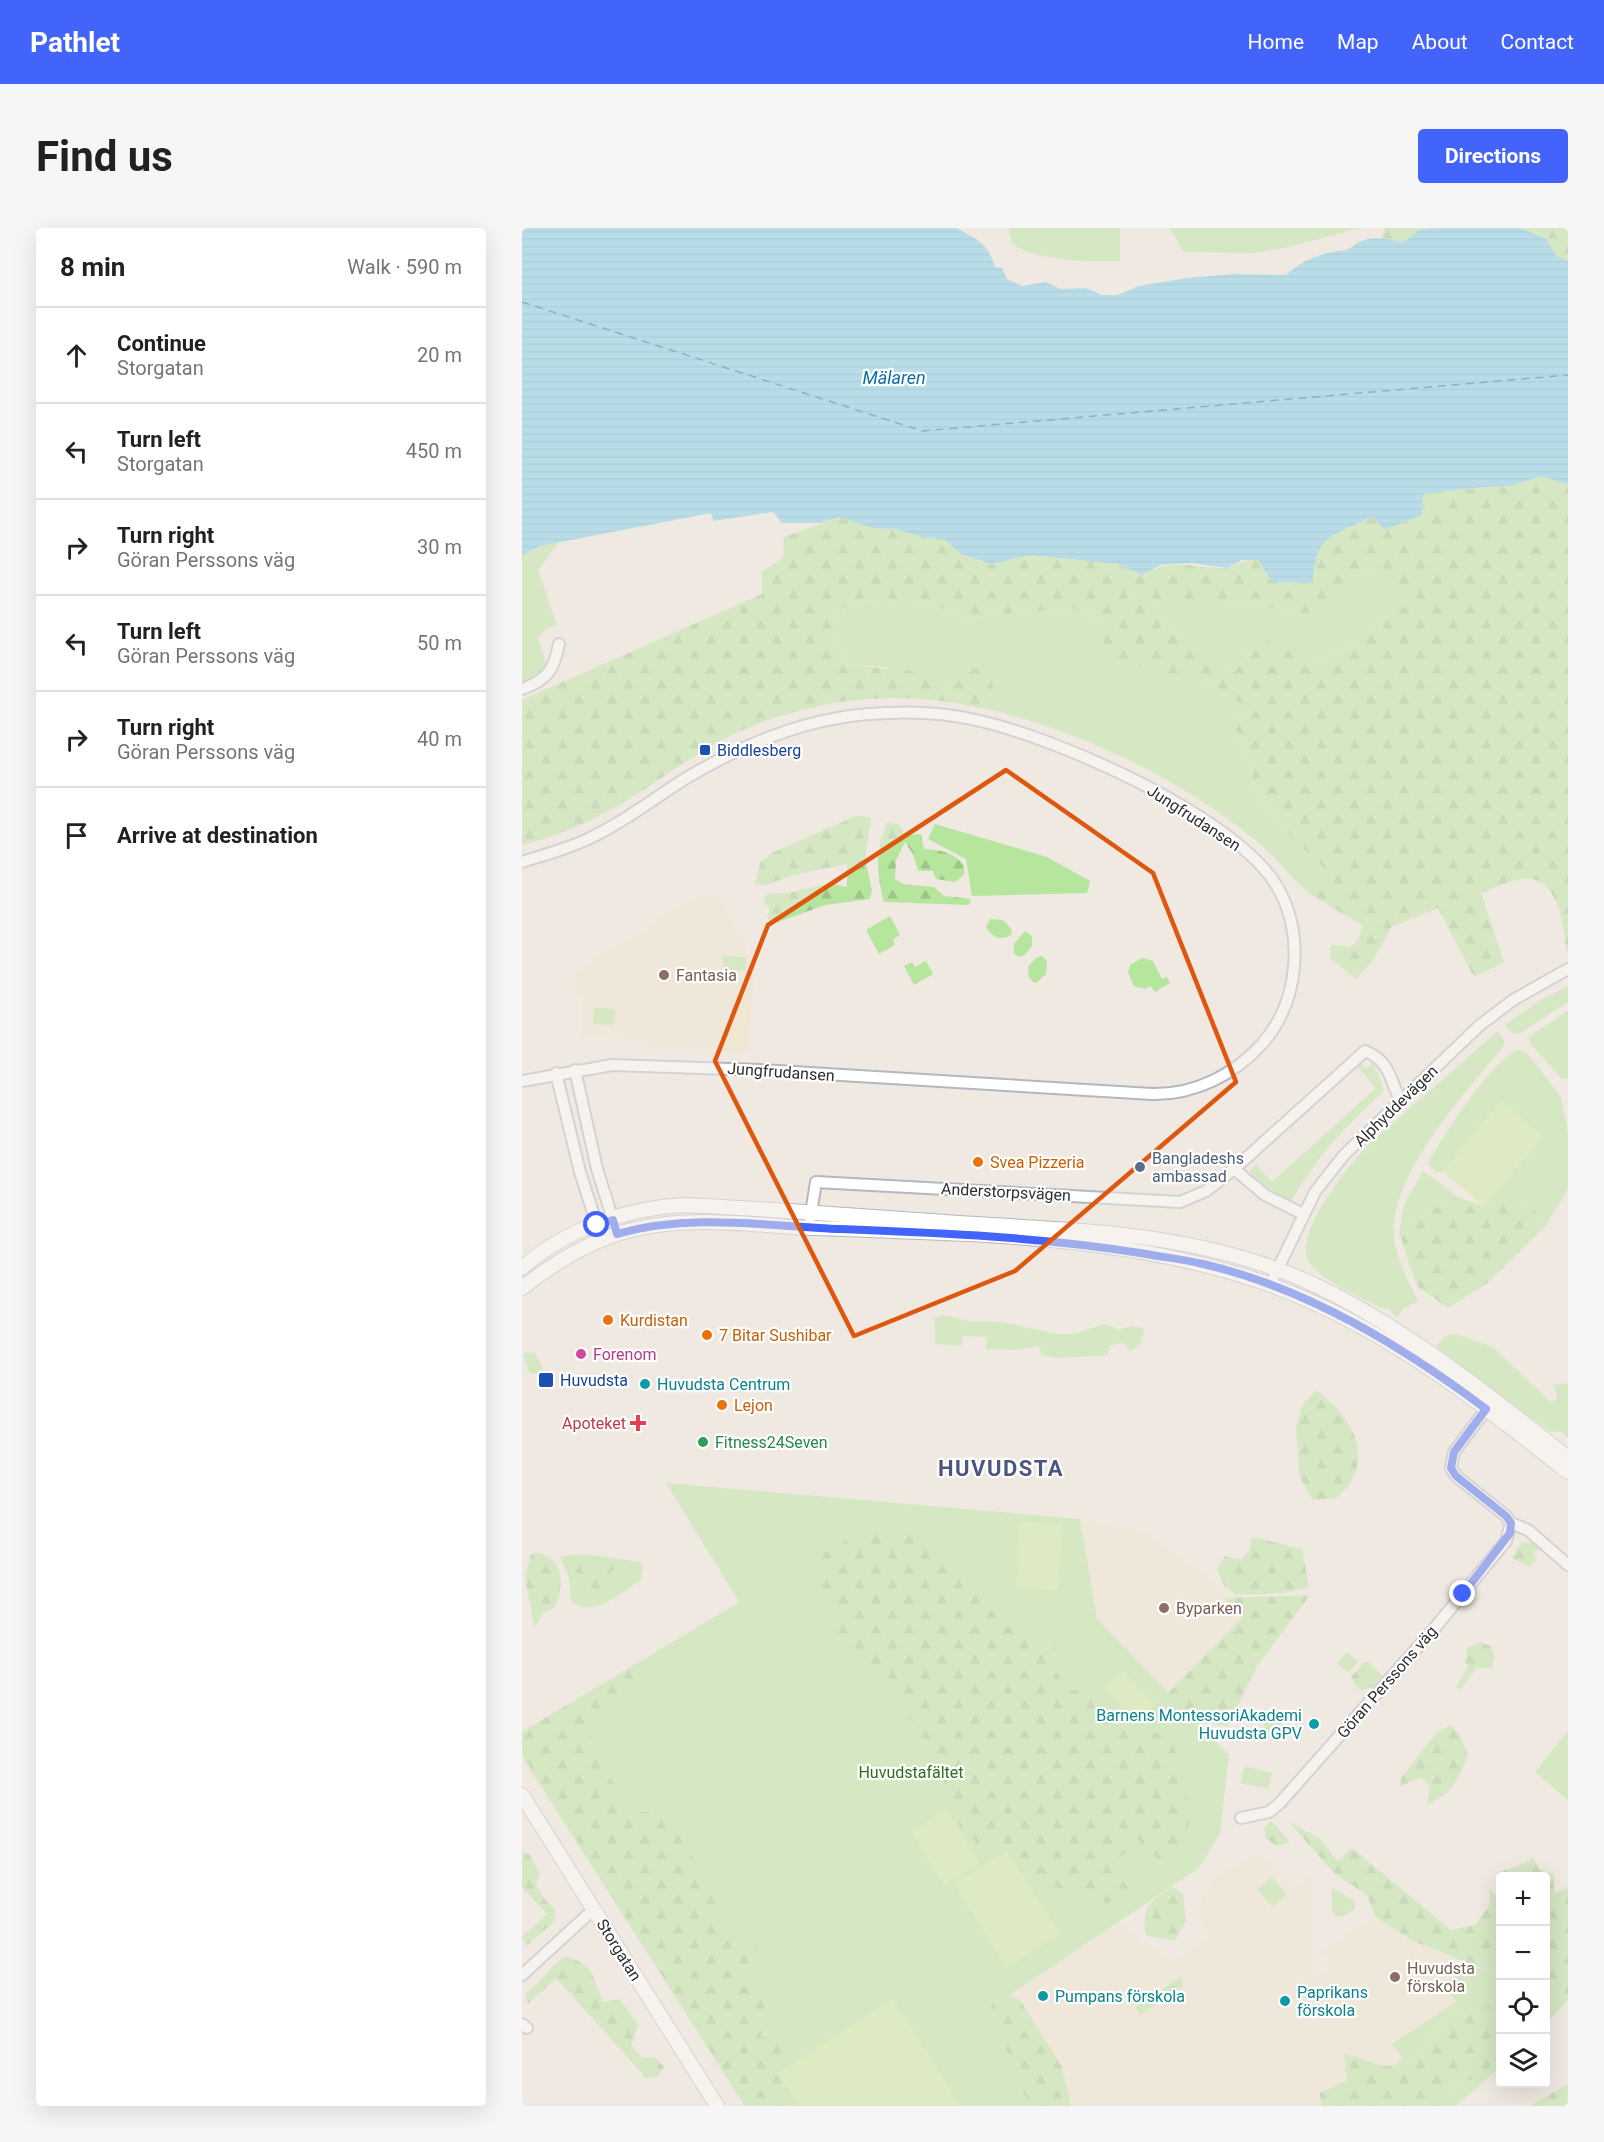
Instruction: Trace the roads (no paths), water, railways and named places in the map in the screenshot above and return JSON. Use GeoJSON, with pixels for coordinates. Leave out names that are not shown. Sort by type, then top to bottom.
{"type":"FeatureCollection","features":[{"type":"Feature","properties":{"kind":"street"},"geometry":{"type":"LineString","coordinates":[[522,689],[540,681],[551,671],[559,644]]}},
{"type":"Feature","properties":{"kind":"street","name":"Jungfrudansen"},"geometry":{"type":"LineString","coordinates":[[522,862],[588,839],[643,808],[688,777],[771,734],[833,719],[901,712],[978,720],[1059,745],[1118,772],[1174,803],[1224,835],[1253,858],[1282,895],[1294,934],[1294,971],[1291,988],[1276,1025],[1254,1053],[1225,1075],[1206,1085],[1176,1093],[1152,1094],[760,1070],[612,1065],[522,1081]]}},
{"type":"Feature","properties":{"kind":"street","name":"Alphyddevägen"},"geometry":{"type":"LineString","coordinates":[[1270,1285],[1315,1192],[1344,1155],[1479,1026],[1513,1000],[1568,969]]}},
{"type":"Feature","properties":{"kind":"street","name":"Anderstorpsvägen"},"geometry":{"type":"LineString","coordinates":[[810,1228],[816,1182],[1180,1202],[1206,1191],[1234,1169],[1365,1051],[1376,1056],[1391,1073],[1401,1101]]}},
{"type":"Feature","properties":{"kind":"street"},"geometry":{"type":"LineString","coordinates":[[575,1070],[597,1169],[617,1234]]}},
{"type":"Feature","properties":{"kind":"street"},"geometry":{"type":"LineString","coordinates":[[556,1074],[580,1172],[602,1240]]}},
{"type":"Feature","properties":{"kind":"street"},"geometry":{"type":"LineString","coordinates":[[1234,1169],[1265,1195],[1303,1214]]}},
{"type":"Feature","properties":{"kind":"street"},"geometry":{"type":"LineString","coordinates":[[522,1268],[555,1245],[597,1225],[633,1212],[683,1206],[811,1211],[1096,1230],[1210,1249],[1276,1269],[1321,1288],[1359,1309],[1451,1367],[1568,1472]]}},
{"type":"Feature","properties":{"kind":"street"},"geometry":{"type":"LineString","coordinates":[[522,1288],[563,1258],[602,1240],[617,1234],[685,1221],[955,1234],[1097,1246],[1203,1263],[1270,1285],[1348,1320],[1490,1404],[1568,1458]]}},
{"type":"Feature","properties":{"kind":"street"},"geometry":{"type":"LineString","coordinates":[[1490,1404],[1454,1452],[1451,1468],[1456,1476],[1506,1516],[1511,1523],[1528,1530],[1568,1565]]}},
{"type":"Feature","properties":{"kind":"street","name":"Göran Perssons väg"},"geometry":{"type":"LineString","coordinates":[[1241,1818],[1269,1812],[1279,1804],[1459,1599],[1506,1541],[1511,1523]]}},
{"type":"Feature","properties":{"kind":"street","name":"Storgatan"},"geometry":{"type":"LineString","coordinates":[[522,1795],[717,2106]]}},
{"type":"Feature","properties":{"kind":"street"},"geometry":{"type":"LineString","coordinates":[[522,1975],[594,1910]]}},
{"type":"Feature","properties":{"kind":"water","name":"Mälaren"},"geometry":{"type":"Polygon","coordinates":[[[522,228],[957,228],[981,243],[989,252],[995,267],[1002,268],[1007,279],[1022,286],[1046,282],[1061,289],[1086,288],[1102,295],[1118,295],[1139,286],[1187,278],[1235,274],[1286,275],[1313,258],[1347,249],[1361,241],[1377,238],[1403,242],[1419,230],[1521,228],[1546,239],[1556,255],[1568,261],[1568,485],[1542,476],[1509,486],[1423,494],[1422,515],[1385,530],[1372,516],[1329,539],[1322,545],[1318,554],[1313,583],[1272,582],[1258,560],[1242,560],[1227,568],[1190,563],[1161,565],[1142,575],[1118,564],[1030,555],[991,564],[961,554],[945,540],[895,529],[872,528],[840,517],[821,523],[782,523],[773,512],[713,521],[711,513],[540,546],[522,556],[522,228]]]}},
{"type":"Feature","properties":{"kind":"place","name":"Biddlesberg"},"geometry":{"type":"Point","coordinates":[705,750]}},
{"type":"Feature","properties":{"kind":"place","name":"Fantasia"},"geometry":{"type":"Point","coordinates":[664,975]}},
{"type":"Feature","properties":{"kind":"place","name":"Svea Pizzeria"},"geometry":{"type":"Point","coordinates":[978,1162]}},
{"type":"Feature","properties":{"kind":"place","name":"Bangladeshs ambassad"},"geometry":{"type":"Point","coordinates":[1140,1167]}},
{"type":"Feature","properties":{"kind":"place","name":"Kurdistan"},"geometry":{"type":"Point","coordinates":[608,1320]}},
{"type":"Feature","properties":{"kind":"place","name":"7 Bitar Sushibar"},"geometry":{"type":"Point","coordinates":[707,1335]}},
{"type":"Feature","properties":{"kind":"place","name":"Forenom"},"geometry":{"type":"Point","coordinates":[581,1354]}},
{"type":"Feature","properties":{"kind":"place","name":"Huvudsta"},"geometry":{"type":"Point","coordinates":[546,1380]}},
{"type":"Feature","properties":{"kind":"place","name":"Huvudsta Centrum"},"geometry":{"type":"Point","coordinates":[645,1384]}},
{"type":"Feature","properties":{"kind":"place","name":"Lejon"},"geometry":{"type":"Point","coordinates":[722,1405]}},
{"type":"Feature","properties":{"kind":"place","name":"Apoteket"},"geometry":{"type":"Point","coordinates":[638,1423]}},
{"type":"Feature","properties":{"kind":"place","name":"Fitness24Seven"},"geometry":{"type":"Point","coordinates":[703,1442]}},
{"type":"Feature","properties":{"kind":"place","name":"Byparken"},"geometry":{"type":"Point","coordinates":[1164,1608]}},
{"type":"Feature","properties":{"kind":"place","name":"Barnens MontessoriAkademi Huvudsta GPV"},"geometry":{"type":"Point","coordinates":[1314,1724]}},
{"type":"Feature","properties":{"kind":"place","name":"Huvudsta förskola"},"geometry":{"type":"Point","coordinates":[1395,1977]}},
{"type":"Feature","properties":{"kind":"place","name":"Pumpans förskola"},"geometry":{"type":"Point","coordinates":[1043,1996]}},
{"type":"Feature","properties":{"kind":"place","name":"Paprikans förskola"},"geometry":{"type":"Point","coordinates":[1285,2001]}},
{"type":"Feature","properties":{"kind":"district","name":"HUVUDSTA"},"geometry":{"type":"Point","coordinates":[1001,1468]}},
{"type":"Feature","properties":{"kind":"park label","name":"Huvudstafältet"},"geometry":{"type":"Point","coordinates":[911,1772]}}]}
